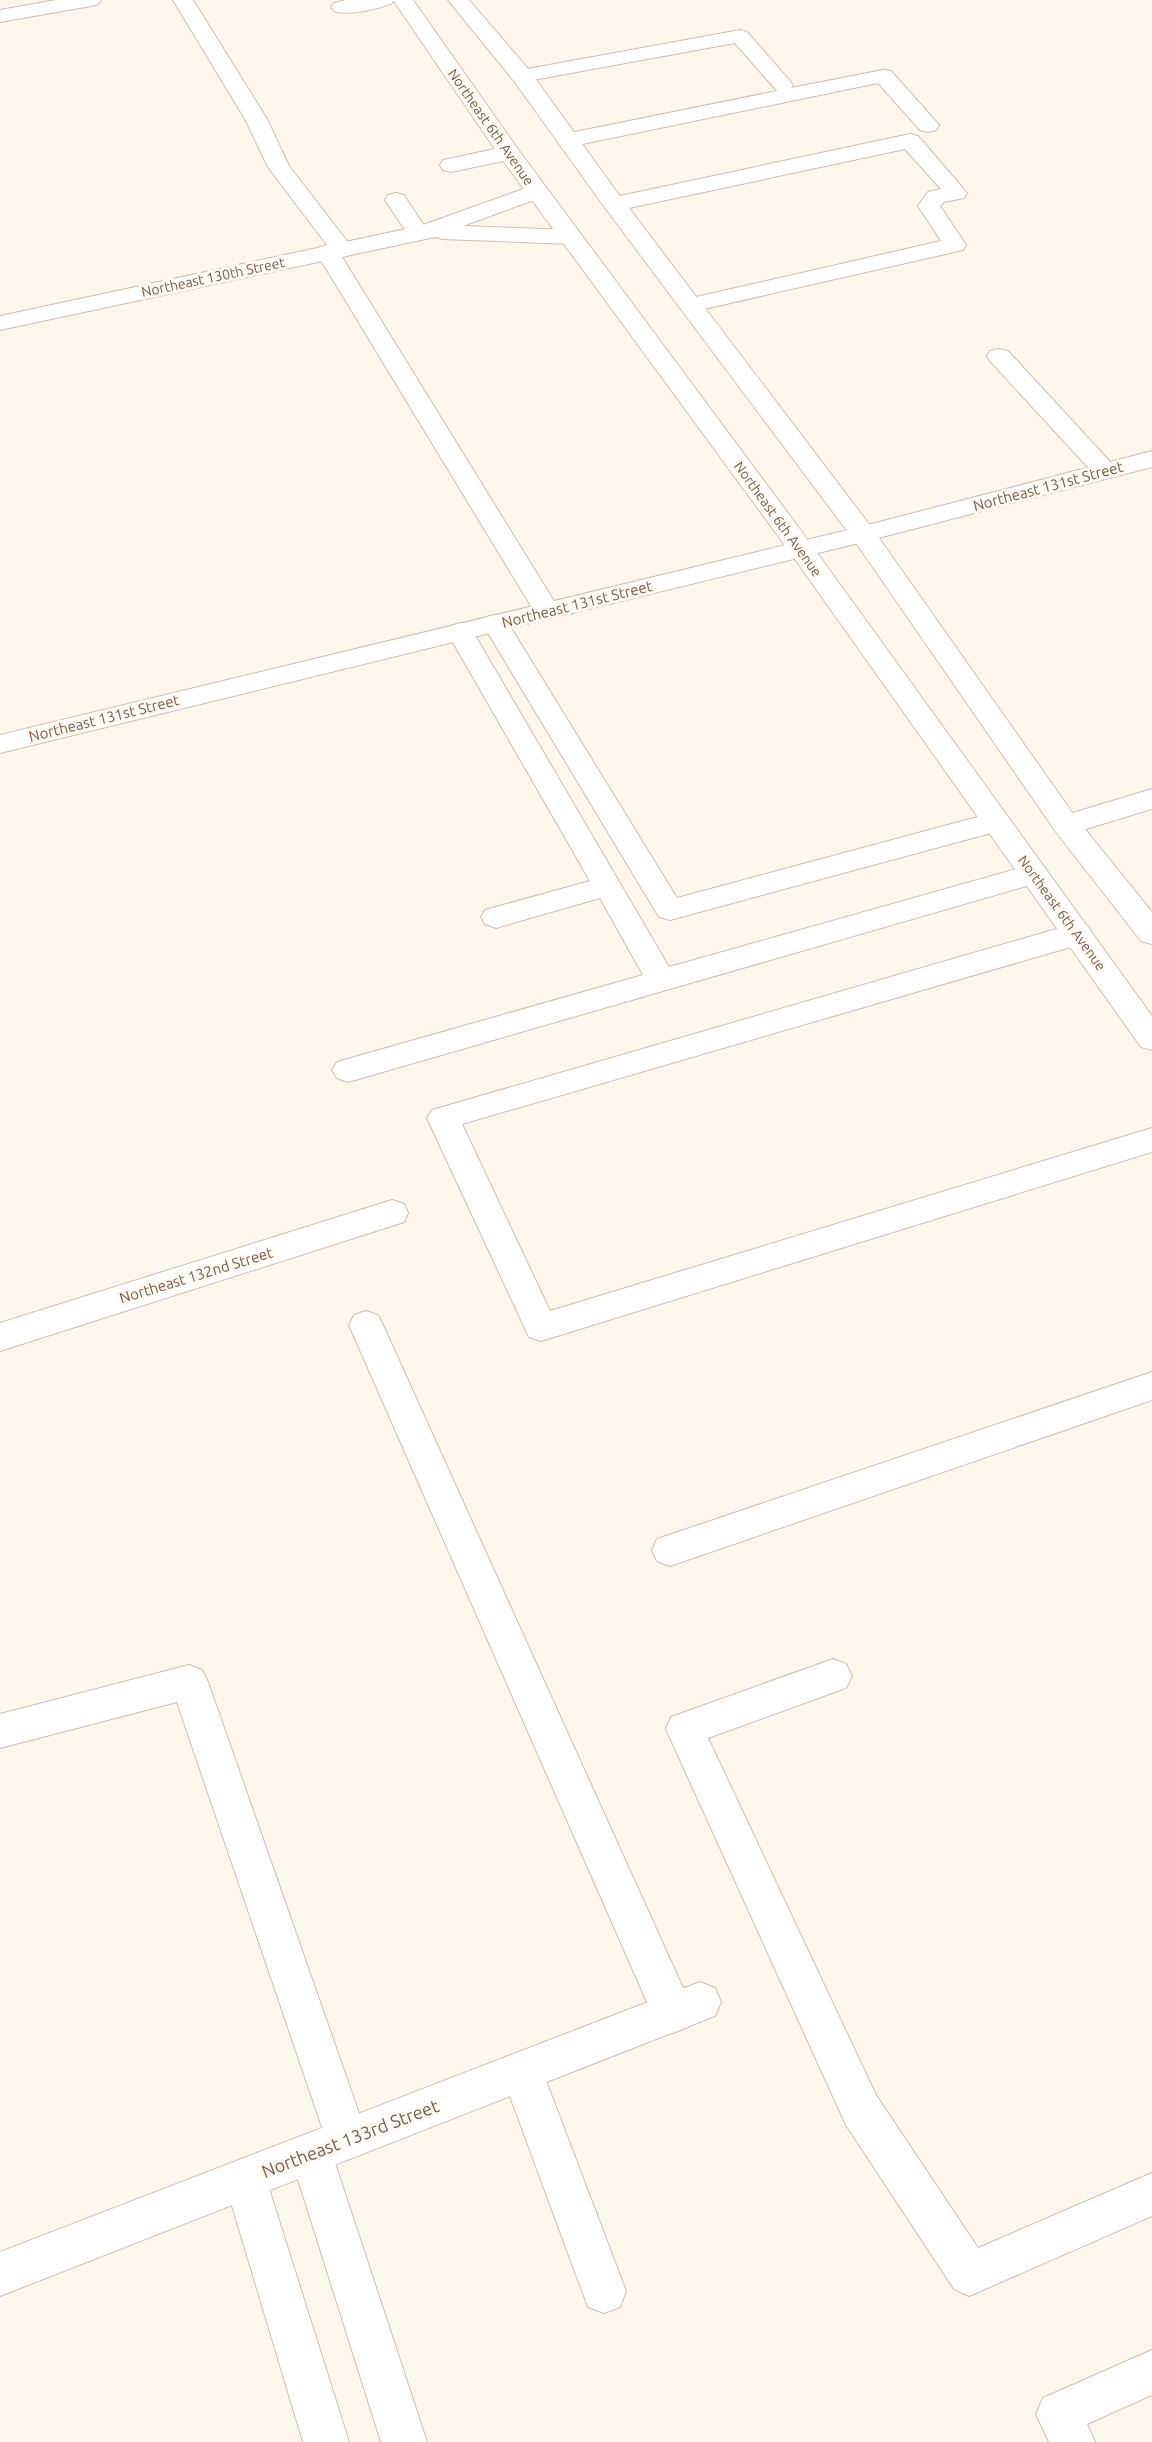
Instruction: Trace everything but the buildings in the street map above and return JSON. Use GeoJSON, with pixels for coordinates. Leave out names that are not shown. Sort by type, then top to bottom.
{"type":"FeatureCollection","features":[{"type":"Feature","properties":{"kind":"main road"},"geometry":{"type":"LineString","coordinates":[[0,16],[91,0]]}},
{"type":"Feature","properties":{"kind":"main road"},"geometry":{"type":"LineString","coordinates":[[183,0],[255,119],[279,167],[335,251],[547,611]]}},
{"type":"Feature","properties":{"kind":"main road"},"geometry":{"type":"LineString","coordinates":[[341,8],[384,0]]}},
{"type":"Feature","properties":{"kind":"main road","name":"Northeast 6th Avenue"},"geometry":{"type":"LineString","coordinates":[[403,0],[509,153],[801,549],[1152,1039]]}},
{"type":"Feature","properties":{"kind":"main road"},"geometry":{"type":"LineString","coordinates":[[458,0],[522,76],[690,305],[863,534],[1066,825],[1152,933]]}},
{"type":"Feature","properties":{"kind":"main road"},"geometry":{"type":"LineString","coordinates":[[522,76],[740,36],[782,86]]}},
{"type":"Feature","properties":{"kind":"main road"},"geometry":{"type":"LineString","coordinates":[[568,140],[883,76],[928,125]]}},
{"type":"Feature","properties":{"kind":"main road"},"geometry":{"type":"LineString","coordinates":[[615,204],[910,141],[956,193],[936,197],[929,206],[955,245],[690,305]]}},
{"type":"Feature","properties":{"kind":"main road"},"geometry":{"type":"LineString","coordinates":[[451,165],[509,153]]}},
{"type":"Feature","properties":{"kind":"main road","name":"Northeast 130th Street"},"geometry":{"type":"LineString","coordinates":[[0,323],[422,233],[537,191]]}},
{"type":"Feature","properties":{"kind":"main road"},"geometry":{"type":"LineString","coordinates":[[396,200],[422,233]]}},
{"type":"Feature","properties":{"kind":"main road","name":"Northeast 130th Street"},"geometry":{"type":"LineString","coordinates":[[422,233],[571,237]]}},
{"type":"Feature","properties":{"kind":"main road"},"geometry":{"type":"LineString","coordinates":[[999,356],[1105,471]]}},
{"type":"Feature","properties":{"kind":"main road","name":"Northeast 131st Street"},"geometry":{"type":"LineString","coordinates":[[0,744],[863,534],[1152,459]]}},
{"type":"Feature","properties":{"kind":"main road"},"geometry":{"type":"LineString","coordinates":[[495,623],[670,910],[996,822]]}},
{"type":"Feature","properties":{"kind":"main road"},"geometry":{"type":"LineString","coordinates":[[460,632],[662,981]]}},
{"type":"Feature","properties":{"kind":"main road"},"geometry":{"type":"LineString","coordinates":[[1066,825],[1152,799]]}},
{"type":"Feature","properties":{"kind":"main road"},"geometry":{"type":"LineString","coordinates":[[348,1070],[1034,874]]}},
{"type":"Feature","properties":{"kind":"main road"},"geometry":{"type":"LineString","coordinates":[[496,916],[608,886]]}},
{"type":"Feature","properties":{"kind":"main road"},"geometry":{"type":"LineString","coordinates":[[1077,934],[443,1118],[541,1328],[1152,1140]]}},
{"type":"Feature","properties":{"kind":"main road","name":"Northeast 132nd Street"},"geometry":{"type":"LineString","coordinates":[[0,1337],[392,1213]]}},
{"type":"Feature","properties":{"kind":"main road","name":"Northeast 133rd Street"},"geometry":{"type":"LineString","coordinates":[[0,2274],[686,2007],[366,1325]]}},
{"type":"Feature","properties":{"kind":"main road"},"geometry":{"type":"LineString","coordinates":[[670,1550],[1152,1386]]}},
{"type":"Feature","properties":{"kind":"main road"},"geometry":{"type":"LineString","coordinates":[[833,1676],[685,1729],[861,2110],[969,2274],[1152,2194]]}},
{"type":"Feature","properties":{"kind":"main road"},"geometry":{"type":"LineString","coordinates":[[0,1731],[189,1682],[329,2147],[404,2442]]}},
{"type":"Feature","properties":{"kind":"main road"},"geometry":{"type":"LineString","coordinates":[[522,2072],[604,2291]]}},
{"type":"Feature","properties":{"kind":"main road"},"geometry":{"type":"LineString","coordinates":[[245,2179],[326,2442]]}},
{"type":"Feature","properties":{"kind":"main road"},"geometry":{"type":"LineString","coordinates":[[1072,2442],[1059,2414],[1152,2372]]}}]}
